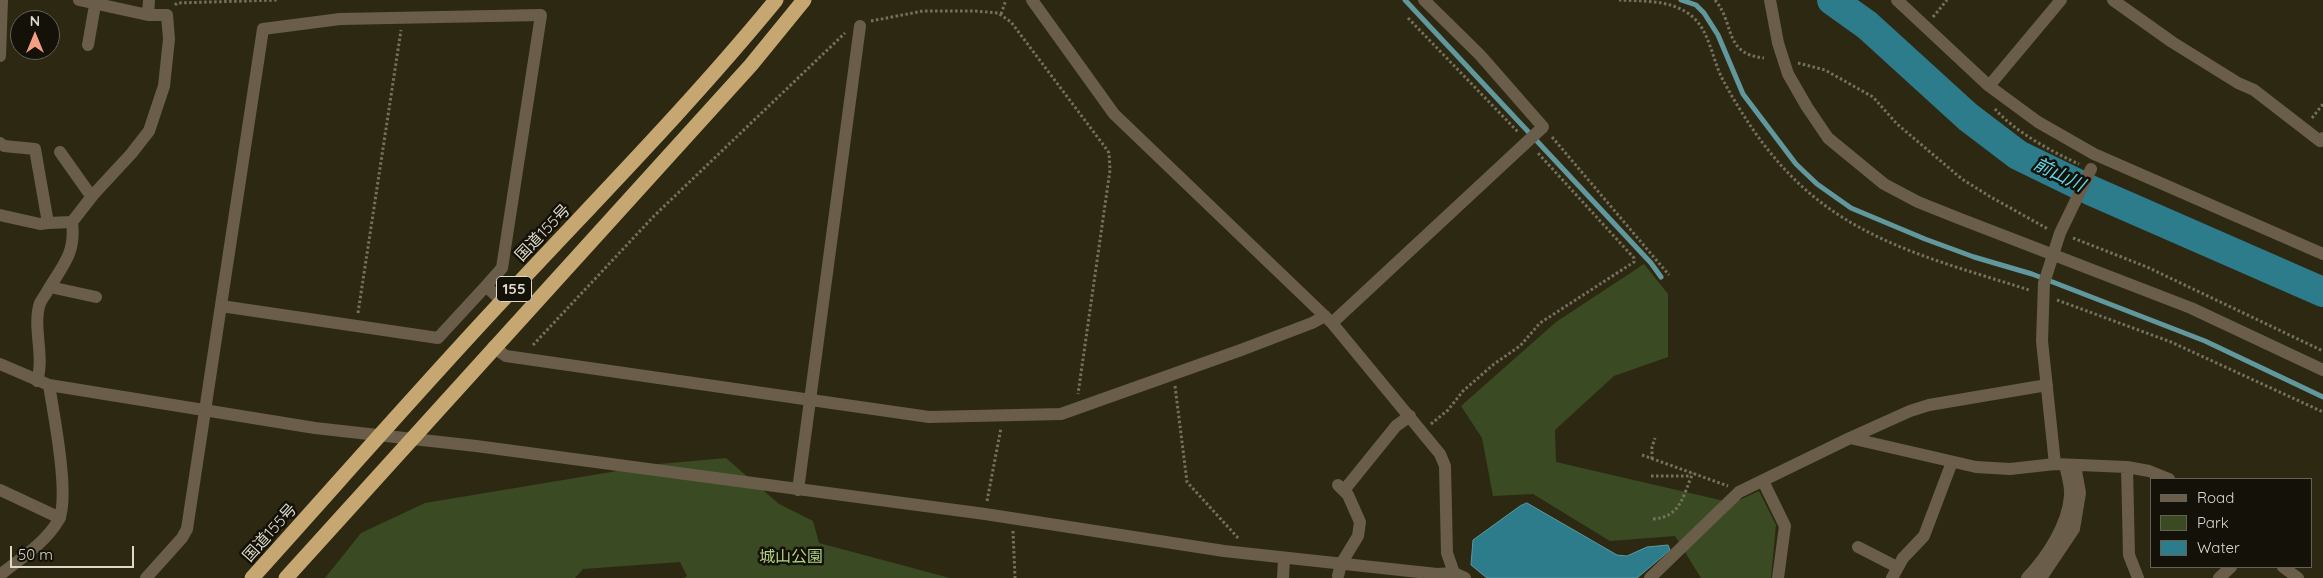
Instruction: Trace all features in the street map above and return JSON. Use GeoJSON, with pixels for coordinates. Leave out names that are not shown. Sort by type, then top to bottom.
{"type":"FeatureCollection","features":[{"type":"Feature","properties":{"kind":"highway","name":"国道155号"},"geometry":{"type":"LineString","coordinates":[[252,578],[502,301],[728,58],[776,0]]}},
{"type":"Feature","properties":{"kind":"highway","name":"155"},"geometry":{"type":"LineString","coordinates":[[286,578],[413,439],[493,347],[751,65],[804,0]]}},
{"type":"Feature","properties":{"kind":"street"},"geometry":{"type":"LineString","coordinates":[[0,56],[2,0]]}},
{"type":"Feature","properties":{"kind":"street"},"geometry":{"type":"LineString","coordinates":[[0,575],[34,548],[52,530],[60,518],[62,508],[62,481],[41,369],[40,303],[72,250],[74,239],[72,222],[92,195],[131,154],[149,131],[164,86],[169,39],[167,15],[148,15],[79,0]]}},
{"type":"Feature","properties":{"kind":"street"},"geometry":{"type":"LineString","coordinates":[[1032,0],[1114,114],[1329,319],[1440,454],[1445,466],[1447,553],[1460,575]]}},
{"type":"Feature","properties":{"kind":"street"},"geometry":{"type":"LineString","coordinates":[[493,347],[506,356],[929,417],[1003,416],[1061,414],[1079,409],[1312,323],[1329,319],[1543,127],[1480,55],[1424,0]]}},
{"type":"Feature","properties":{"kind":"street"},"geometry":{"type":"LineString","coordinates":[[1897,0],[1989,86],[2038,122],[2087,151],[2323,254]]}},
{"type":"Feature","properties":{"kind":"street"},"geometry":{"type":"LineString","coordinates":[[1989,86],[2061,0]]}},
{"type":"Feature","properties":{"kind":"street"},"geometry":{"type":"LineString","coordinates":[[2114,0],[2172,42],[2238,83],[2254,90],[2320,141],[2323,138]]}},
{"type":"Feature","properties":{"kind":"street"},"geometry":{"type":"LineString","coordinates":[[148,15],[149,1]]}},
{"type":"Feature","properties":{"kind":"street"},"geometry":{"type":"LineString","coordinates":[[88,45],[96,5]]}},
{"type":"Feature","properties":{"kind":"street"},"geometry":{"type":"LineString","coordinates":[[1770,6],[1788,74],[1807,108],[1828,138],[1884,184],[1918,202],[2191,308],[2323,370]]}},
{"type":"Feature","properties":{"kind":"street"},"geometry":{"type":"LineString","coordinates":[[146,578],[186,534],[263,29],[340,19],[540,15],[502,268],[438,338],[221,306]]}},
{"type":"Feature","properties":{"kind":"street"},"geometry":{"type":"LineString","coordinates":[[798,490],[860,26]]}},
{"type":"Feature","properties":{"kind":"street"},"geometry":{"type":"LineString","coordinates":[[0,143],[4,146],[36,149],[48,223]]}},
{"type":"Feature","properties":{"kind":"street"},"geometry":{"type":"LineString","coordinates":[[60,152],[92,195]]}},
{"type":"Feature","properties":{"kind":"street"},"geometry":{"type":"LineString","coordinates":[[2027,578],[2063,527],[2070,495],[2047,385],[2042,341],[2044,283],[2052,254],[2091,169]]}},
{"type":"Feature","properties":{"kind":"street"},"geometry":{"type":"LineString","coordinates":[[0,216],[40,224],[72,222]]}},
{"type":"Feature","properties":{"kind":"street"},"geometry":{"type":"LineString","coordinates":[[486,286],[502,301]]}},
{"type":"Feature","properties":{"kind":"street"},"geometry":{"type":"LineString","coordinates":[[50,287],[96,297]]}},
{"type":"Feature","properties":{"kind":"street"},"geometry":{"type":"LineString","coordinates":[[0,364],[43,383],[204,410],[381,436],[504,449],[985,514],[1284,558],[1339,570],[1460,575]]}},
{"type":"Feature","properties":{"kind":"street"},"geometry":{"type":"LineString","coordinates":[[1650,578],[1739,492],[1850,438],[1910,410],[1929,405],[2047,385]]}},
{"type":"Feature","properties":{"kind":"street"},"geometry":{"type":"LineString","coordinates":[[1339,570],[1358,536],[1360,522],[1341,487],[1396,426],[1410,416]]}},
{"type":"Feature","properties":{"kind":"street"},"geometry":{"type":"LineString","coordinates":[[1850,438],[1976,467],[2010,469],[2065,465],[2127,468],[2149,471],[2166,478]]}},
{"type":"Feature","properties":{"kind":"street"},"geometry":{"type":"LineString","coordinates":[[1858,547],[1894,572],[1924,536],[1952,462]]}},
{"type":"Feature","properties":{"kind":"street"},"geometry":{"type":"LineString","coordinates":[[2040,578],[2074,528],[2080,494],[2065,465]]}},
{"type":"Feature","properties":{"kind":"street"},"geometry":{"type":"LineString","coordinates":[[2127,468],[2129,554],[2138,578]]}},
{"type":"Feature","properties":{"kind":"street"},"geometry":{"type":"LineString","coordinates":[[1763,481],[1784,526],[1778,578]]}},
{"type":"Feature","properties":{"kind":"street"},"geometry":{"type":"LineString","coordinates":[[0,490],[60,518]]}},
{"type":"Feature","properties":{"kind":"street"},"geometry":{"type":"LineString","coordinates":[[1283,578],[1284,558]]}},
{"type":"Feature","properties":{"kind":"street"},"geometry":{"type":"LineString","coordinates":[[2219,578],[2230,568]]}},
{"type":"Feature","properties":{"kind":"street"},"geometry":{"type":"LineString","coordinates":[[2284,568],[2298,578]]}},
{"type":"Feature","properties":{"kind":"path"},"geometry":{"type":"LineString","coordinates":[[167,15],[177,3],[277,0]]}},
{"type":"Feature","properties":{"kind":"path"},"geometry":{"type":"LineString","coordinates":[[1000,14],[1006,0]]}},
{"type":"Feature","properties":{"kind":"path"},"geometry":{"type":"LineString","coordinates":[[1714,0],[1719,5],[1734,42],[1742,52],[1752,57],[1764,58]]}},
{"type":"Feature","properties":{"kind":"path"},"geometry":{"type":"LineString","coordinates":[[1926,26],[1947,0]]}},
{"type":"Feature","properties":{"kind":"path"},"geometry":{"type":"LineString","coordinates":[[526,358],[529,350],[654,216],[844,34],[873,20],[923,11],[989,11],[1000,14],[1011,22],[1109,154],[1110,170],[1078,397],[1079,409]]}},
{"type":"Feature","properties":{"kind":"path"},"geometry":{"type":"LineString","coordinates":[[356,326],[403,17]]}},
{"type":"Feature","properties":{"kind":"path"},"geometry":{"type":"LineString","coordinates":[[1408,18],[1528,142],[1634,258],[1634,262],[1540,324],[1520,346],[1494,364],[1462,391],[1448,410],[1422,430]]}},
{"type":"Feature","properties":{"kind":"path"},"geometry":{"type":"LineString","coordinates":[[1543,127],[1669,275]]}},
{"type":"Feature","properties":{"kind":"path"},"geometry":{"type":"LineString","coordinates":[[1173,375],[1187,482],[1246,547],[1248,554]]}},
{"type":"Feature","properties":{"kind":"path"},"geometry":{"type":"LineString","coordinates":[[985,514],[1003,416]]}},
{"type":"Feature","properties":{"kind":"path"},"geometry":{"type":"LineString","coordinates":[[1652,459],[1652,447],[1655,438]]}},
{"type":"Feature","properties":{"kind":"path"},"geometry":{"type":"LineString","coordinates":[[1642,455],[1739,492]]}},
{"type":"Feature","properties":{"kind":"path"},"geometry":{"type":"LineString","coordinates":[[1652,476],[1692,475]]}},
{"type":"Feature","properties":{"kind":"path"},"geometry":{"type":"LineString","coordinates":[[1653,520],[1669,515],[1678,508],[1685,497],[1692,475]]}},
{"type":"Feature","properties":{"kind":"path"},"geometry":{"type":"LineString","coordinates":[[1015,519],[1013,528],[1015,578]]}},
{"type":"Feature","properties":{"kind":"green space"},"geometry":{"type":"Polygon","coordinates":[[[1644,264],[1668,294],[1668,357],[1614,376],[1555,430],[1556,462],[1733,503],[1759,491],[1776,525],[1771,578],[1701,578],[1675,536],[1610,541],[1533,494],[1493,496],[1482,438],[1461,406],[1556,322],[1644,264]]]}},
{"type":"Feature","properties":{"kind":"green space","name":"城山公園"},"geometry":{"type":"Polygon","coordinates":[[[726,458],[779,504],[813,521],[819,543],[950,578],[684,578],[687,576],[680,562],[583,569],[575,578],[325,578],[361,533],[425,503],[659,464],[726,458]]]}},
{"type":"Feature","properties":{"kind":"water"},"geometry":{"type":"Polygon","coordinates":[[[1527,503],[1617,555],[1627,556],[1647,547],[1668,545],[1670,550],[1637,578],[1487,578],[1471,565],[1473,540],[1527,503]]]}},
{"type":"Feature","properties":{"kind":"waterway"},"geometry":{"type":"LineString","coordinates":[[1405,0],[1651,263],[1661,277]]}},
{"type":"Feature","properties":{"kind":"waterway"},"geometry":{"type":"LineString","coordinates":[[1681,0],[1696,5],[1704,13],[1718,35],[1743,94],[1796,164],[1817,184],[1851,208],[1925,239],[1974,257],[2032,274],[2205,341],[2323,397]]}},
{"type":"Feature","properties":{"kind":"waterway","name":"前山川"},"geometry":{"type":"LineString","coordinates":[[1832,0],[1867,25],[1968,117],[2018,155],[2092,191],[2323,292]]}}]}
